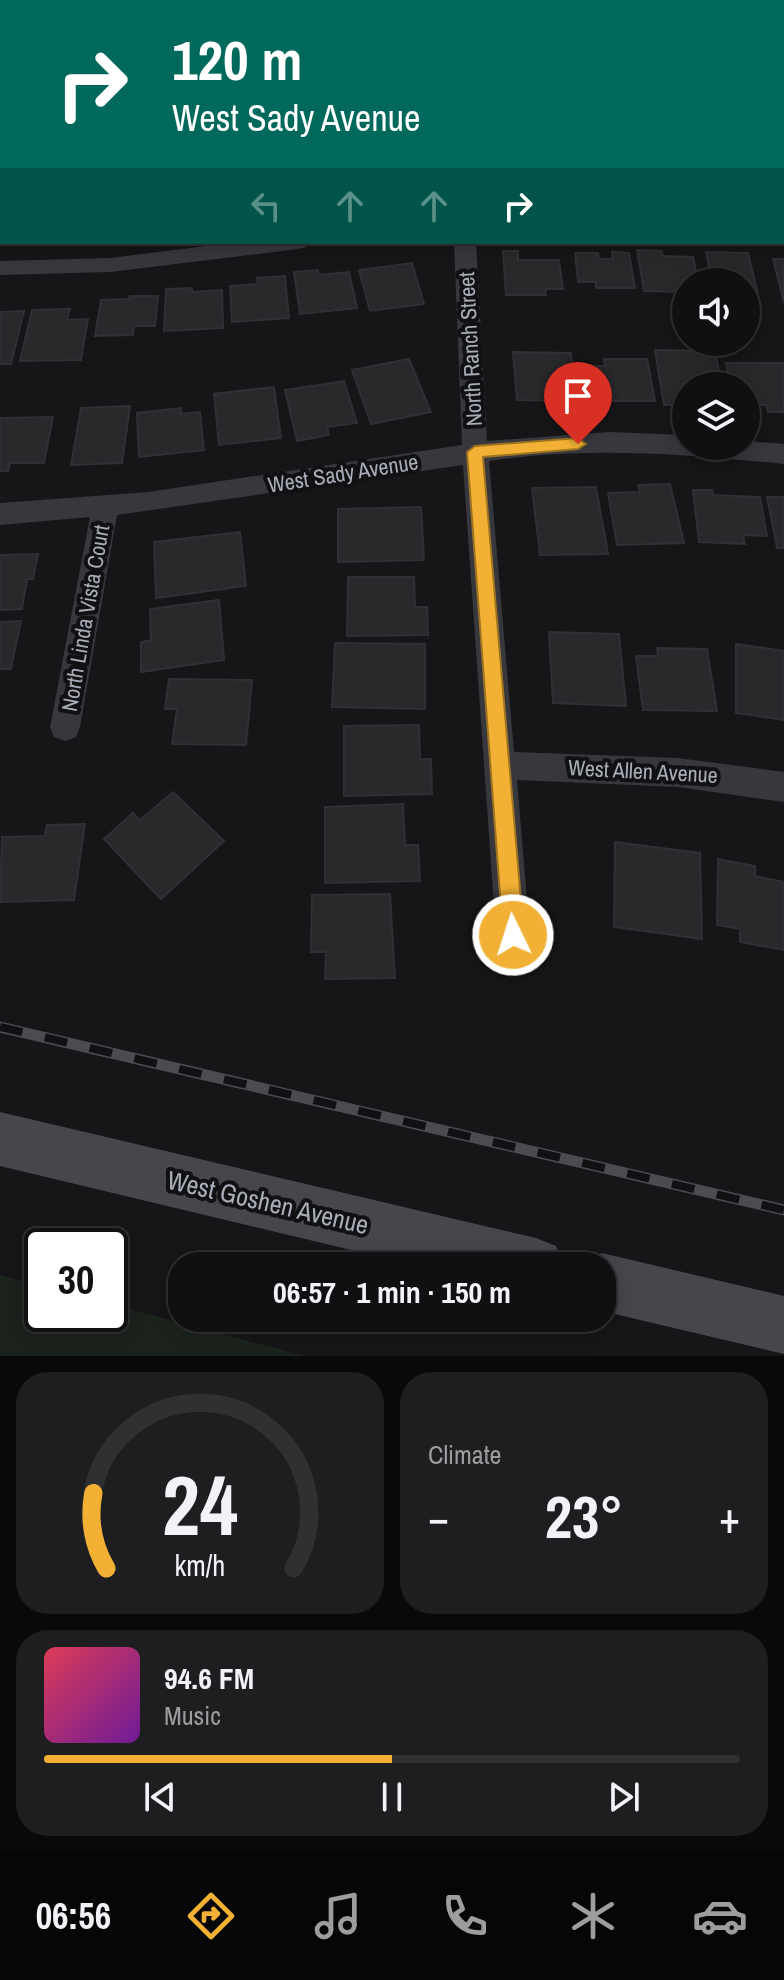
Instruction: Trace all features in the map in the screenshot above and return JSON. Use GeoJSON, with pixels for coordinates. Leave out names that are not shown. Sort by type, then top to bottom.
{"type":"FeatureCollection","features":[{"type":"Feature","properties":{"kind":"main road","name":"West Goshen Avenue"},"geometry":{"type":"LineString","coordinates":[[0,1139],[477,1252]]}},
{"type":"Feature","properties":{"kind":"main road"},"geometry":{"type":"LineString","coordinates":[[616,1285],[784,1325]]}},
{"type":"Feature","properties":{"kind":"street"},"geometry":{"type":"LineString","coordinates":[[0,268],[110,265],[282,244]]}},
{"type":"Feature","properties":{"kind":"street","name":"North Ranch Street"},"geometry":{"type":"LineString","coordinates":[[465,244],[475,452],[513,935]]}},
{"type":"Feature","properties":{"kind":"street","name":"West Sady Avenue"},"geometry":{"type":"LineString","coordinates":[[0,514],[105,508],[515,447],[609,442],[672,444]]}},
{"type":"Feature","properties":{"kind":"street"},"geometry":{"type":"LineString","coordinates":[[760,452],[784,454]]}},
{"type":"Feature","properties":{"kind":"street","name":"North Linda Vista Court"},"geometry":{"type":"LineString","coordinates":[[65,727],[105,508]]}},
{"type":"Feature","properties":{"kind":"street","name":"West Allen Avenue"},"geometry":{"type":"LineString","coordinates":[[502,766],[609,766],[698,772],[784,787]]}},
{"type":"Feature","properties":{"kind":"shaded area"},"geometry":{"type":"Polygon","coordinates":[[[0,1275],[24,1281],[24,1332],[128,1332],[128,1309],[168,1319],[168,1332],[215,1332],[305,1356],[0,1356],[0,1275]]]}},
{"type":"Feature","properties":{"kind":"building"},"geometry":{"type":"Polygon","coordinates":[[[637,250],[662,251],[663,256],[693,257],[695,268],[672,268],[672,292],[644,291],[637,250]]]}},
{"type":"Feature","properties":{"kind":"building"},"geometry":{"type":"Polygon","coordinates":[[[503,251],[518,251],[518,260],[559,260],[563,289],[545,289],[546,295],[506,295],[503,251]]]}},
{"type":"Feature","properties":{"kind":"building"},"geometry":{"type":"Polygon","coordinates":[[[612,252],[629,253],[635,288],[596,288],[596,282],[578,282],[575,253],[598,253],[599,259],[613,259],[612,252]]]}},
{"type":"Feature","properties":{"kind":"building"},"geometry":{"type":"Polygon","coordinates":[[[706,252],[748,253],[752,268],[709,268],[706,252]]]}},
{"type":"Feature","properties":{"kind":"building"},"geometry":{"type":"Polygon","coordinates":[[[773,259],[784,259],[784,303],[773,259]]]}},
{"type":"Feature","properties":{"kind":"building"},"geometry":{"type":"Polygon","coordinates":[[[412,263],[424,304],[370,311],[359,270],[412,263]]]}},
{"type":"Feature","properties":{"kind":"building"},"geometry":{"type":"Polygon","coordinates":[[[318,270],[319,275],[349,272],[357,308],[300,314],[294,272],[318,270]]]}},
{"type":"Feature","properties":{"kind":"building"},"geometry":{"type":"Polygon","coordinates":[[[285,276],[289,318],[232,322],[230,286],[258,284],[257,278],[285,276]]]}},
{"type":"Feature","properties":{"kind":"building"},"geometry":{"type":"Polygon","coordinates":[[[192,288],[192,292],[222,290],[223,328],[164,331],[166,289],[192,288]]]}},
{"type":"Feature","properties":{"kind":"building"},"geometry":{"type":"Polygon","coordinates":[[[130,296],[158,296],[155,326],[134,326],[133,335],[95,336],[101,300],[129,299],[130,296]]]}},
{"type":"Feature","properties":{"kind":"building"},"geometry":{"type":"Polygon","coordinates":[[[70,309],[67,320],[88,319],[81,360],[20,361],[32,310],[70,309]]]}},
{"type":"Feature","properties":{"kind":"building"},"geometry":{"type":"Polygon","coordinates":[[[24,311],[11,364],[0,364],[0,312],[24,311]]]}},
{"type":"Feature","properties":{"kind":"building"},"geometry":{"type":"Polygon","coordinates":[[[655,350],[672,350],[672,356],[716,356],[719,372],[672,372],[672,405],[664,405],[655,350]]]}},
{"type":"Feature","properties":{"kind":"building"},"geometry":{"type":"Polygon","coordinates":[[[513,352],[571,353],[576,401],[517,400],[513,352]]]}},
{"type":"Feature","properties":{"kind":"building"},"geometry":{"type":"Polygon","coordinates":[[[409,359],[431,412],[371,424],[352,370],[409,359]]]}},
{"type":"Feature","properties":{"kind":"building"},"geometry":{"type":"Polygon","coordinates":[[[604,359],[647,359],[655,401],[593,401],[588,366],[605,366],[604,359]]]}},
{"type":"Feature","properties":{"kind":"building"},"geometry":{"type":"Polygon","coordinates":[[[726,363],[784,363],[784,412],[768,412],[766,405],[760,405],[760,372],[728,372],[726,363]]]}},
{"type":"Feature","properties":{"kind":"building"},"geometry":{"type":"Polygon","coordinates":[[[344,381],[357,423],[327,427],[329,435],[297,441],[285,390],[344,381]]]}},
{"type":"Feature","properties":{"kind":"building"},"geometry":{"type":"Polygon","coordinates":[[[274,387],[281,438],[219,445],[214,394],[274,387]]]}},
{"type":"Feature","properties":{"kind":"building"},"geometry":{"type":"Polygon","coordinates":[[[130,406],[122,463],[71,465],[81,408],[130,406]]]}},
{"type":"Feature","properties":{"kind":"building"},"geometry":{"type":"Polygon","coordinates":[[[181,408],[181,414],[200,412],[204,450],[139,457],[137,413],[181,408]]]}},
{"type":"Feature","properties":{"kind":"building"},"geometry":{"type":"Polygon","coordinates":[[[53,417],[44,463],[10,463],[8,471],[0,471],[0,418],[53,417]]]}},
{"type":"Feature","properties":{"kind":"building"},"geometry":{"type":"Polygon","coordinates":[[[670,484],[684,543],[617,545],[608,493],[640,492],[638,485],[670,484]]]}},
{"type":"Feature","properties":{"kind":"building"},"geometry":{"type":"Polygon","coordinates":[[[596,487],[608,554],[540,555],[532,488],[596,487]]]}},
{"type":"Feature","properties":{"kind":"building"},"geometry":{"type":"Polygon","coordinates":[[[693,490],[712,490],[713,495],[760,497],[767,536],[743,535],[745,544],[699,542],[693,490]]]}},
{"type":"Feature","properties":{"kind":"building"},"geometry":{"type":"Polygon","coordinates":[[[767,497],[784,497],[784,548],[777,548],[767,497]]]}},
{"type":"Feature","properties":{"kind":"building"},"geometry":{"type":"Polygon","coordinates":[[[421,507],[424,560],[338,562],[338,509],[421,507]]]}},
{"type":"Feature","properties":{"kind":"building"},"geometry":{"type":"Polygon","coordinates":[[[240,532],[246,586],[156,598],[154,542],[240,532]]]}},
{"type":"Feature","properties":{"kind":"building"},"geometry":{"type":"Polygon","coordinates":[[[38,554],[33,579],[27,579],[22,609],[0,610],[0,555],[38,554]]]}},
{"type":"Feature","properties":{"kind":"building"},"geometry":{"type":"Polygon","coordinates":[[[348,577],[414,577],[415,607],[427,607],[428,635],[347,636],[348,577]]]}},
{"type":"Feature","properties":{"kind":"building"},"geometry":{"type":"Polygon","coordinates":[[[219,600],[224,660],[141,672],[141,642],[151,640],[150,609],[219,600]]]}},
{"type":"Feature","properties":{"kind":"building"},"geometry":{"type":"Polygon","coordinates":[[[21,621],[11,669],[0,669],[0,622],[21,621]]]}},
{"type":"Feature","properties":{"kind":"building"},"geometry":{"type":"Polygon","coordinates":[[[549,632],[619,634],[626,706],[553,703],[549,632]]]}},
{"type":"Feature","properties":{"kind":"building"},"geometry":{"type":"Polygon","coordinates":[[[335,643],[425,644],[425,709],[332,707],[335,643]]]}},
{"type":"Feature","properties":{"kind":"building"},"geometry":{"type":"Polygon","coordinates":[[[736,644],[784,651],[784,720],[736,713],[736,644]]]}},
{"type":"Feature","properties":{"kind":"building"},"geometry":{"type":"Polygon","coordinates":[[[657,648],[707,649],[717,711],[643,710],[636,656],[658,656],[657,648]]]}},
{"type":"Feature","properties":{"kind":"building"},"geometry":{"type":"Polygon","coordinates":[[[169,679],[252,680],[246,745],[172,744],[177,709],[165,709],[169,679]]]}},
{"type":"Feature","properties":{"kind":"building"},"geometry":{"type":"Polygon","coordinates":[[[419,725],[420,759],[431,759],[432,794],[344,796],[344,726],[419,725]]]}},
{"type":"Feature","properties":{"kind":"building"},"geometry":{"type":"Polygon","coordinates":[[[173,792],[224,841],[161,899],[104,839],[133,813],[140,820],[173,792]]]}},
{"type":"Feature","properties":{"kind":"building"},"geometry":{"type":"Polygon","coordinates":[[[403,804],[405,845],[418,845],[420,881],[325,883],[325,807],[403,804]]]}},
{"type":"Feature","properties":{"kind":"building"},"geometry":{"type":"Polygon","coordinates":[[[85,824],[74,900],[0,902],[2,837],[45,836],[47,825],[85,824]]]}},
{"type":"Feature","properties":{"kind":"building"},"geometry":{"type":"Polygon","coordinates":[[[615,842],[700,853],[702,939],[614,927],[615,842]]]}},
{"type":"Feature","properties":{"kind":"building"},"geometry":{"type":"Polygon","coordinates":[[[718,859],[755,866],[755,876],[784,882],[784,950],[740,942],[740,929],[717,925],[718,859]]]}},
{"type":"Feature","properties":{"kind":"building"},"geometry":{"type":"Polygon","coordinates":[[[390,894],[395,978],[325,979],[326,952],[311,952],[312,895],[390,894]]]}},
{"type":"Feature","properties":{"kind":"railway"},"geometry":{"type":"LineString","coordinates":[[0,1027],[784,1210]]}},
{"type":"Feature","properties":{"kind":"route"},"geometry":{"type":"LineString","coordinates":[[513,935],[475,452],[578,444]]}}]}
